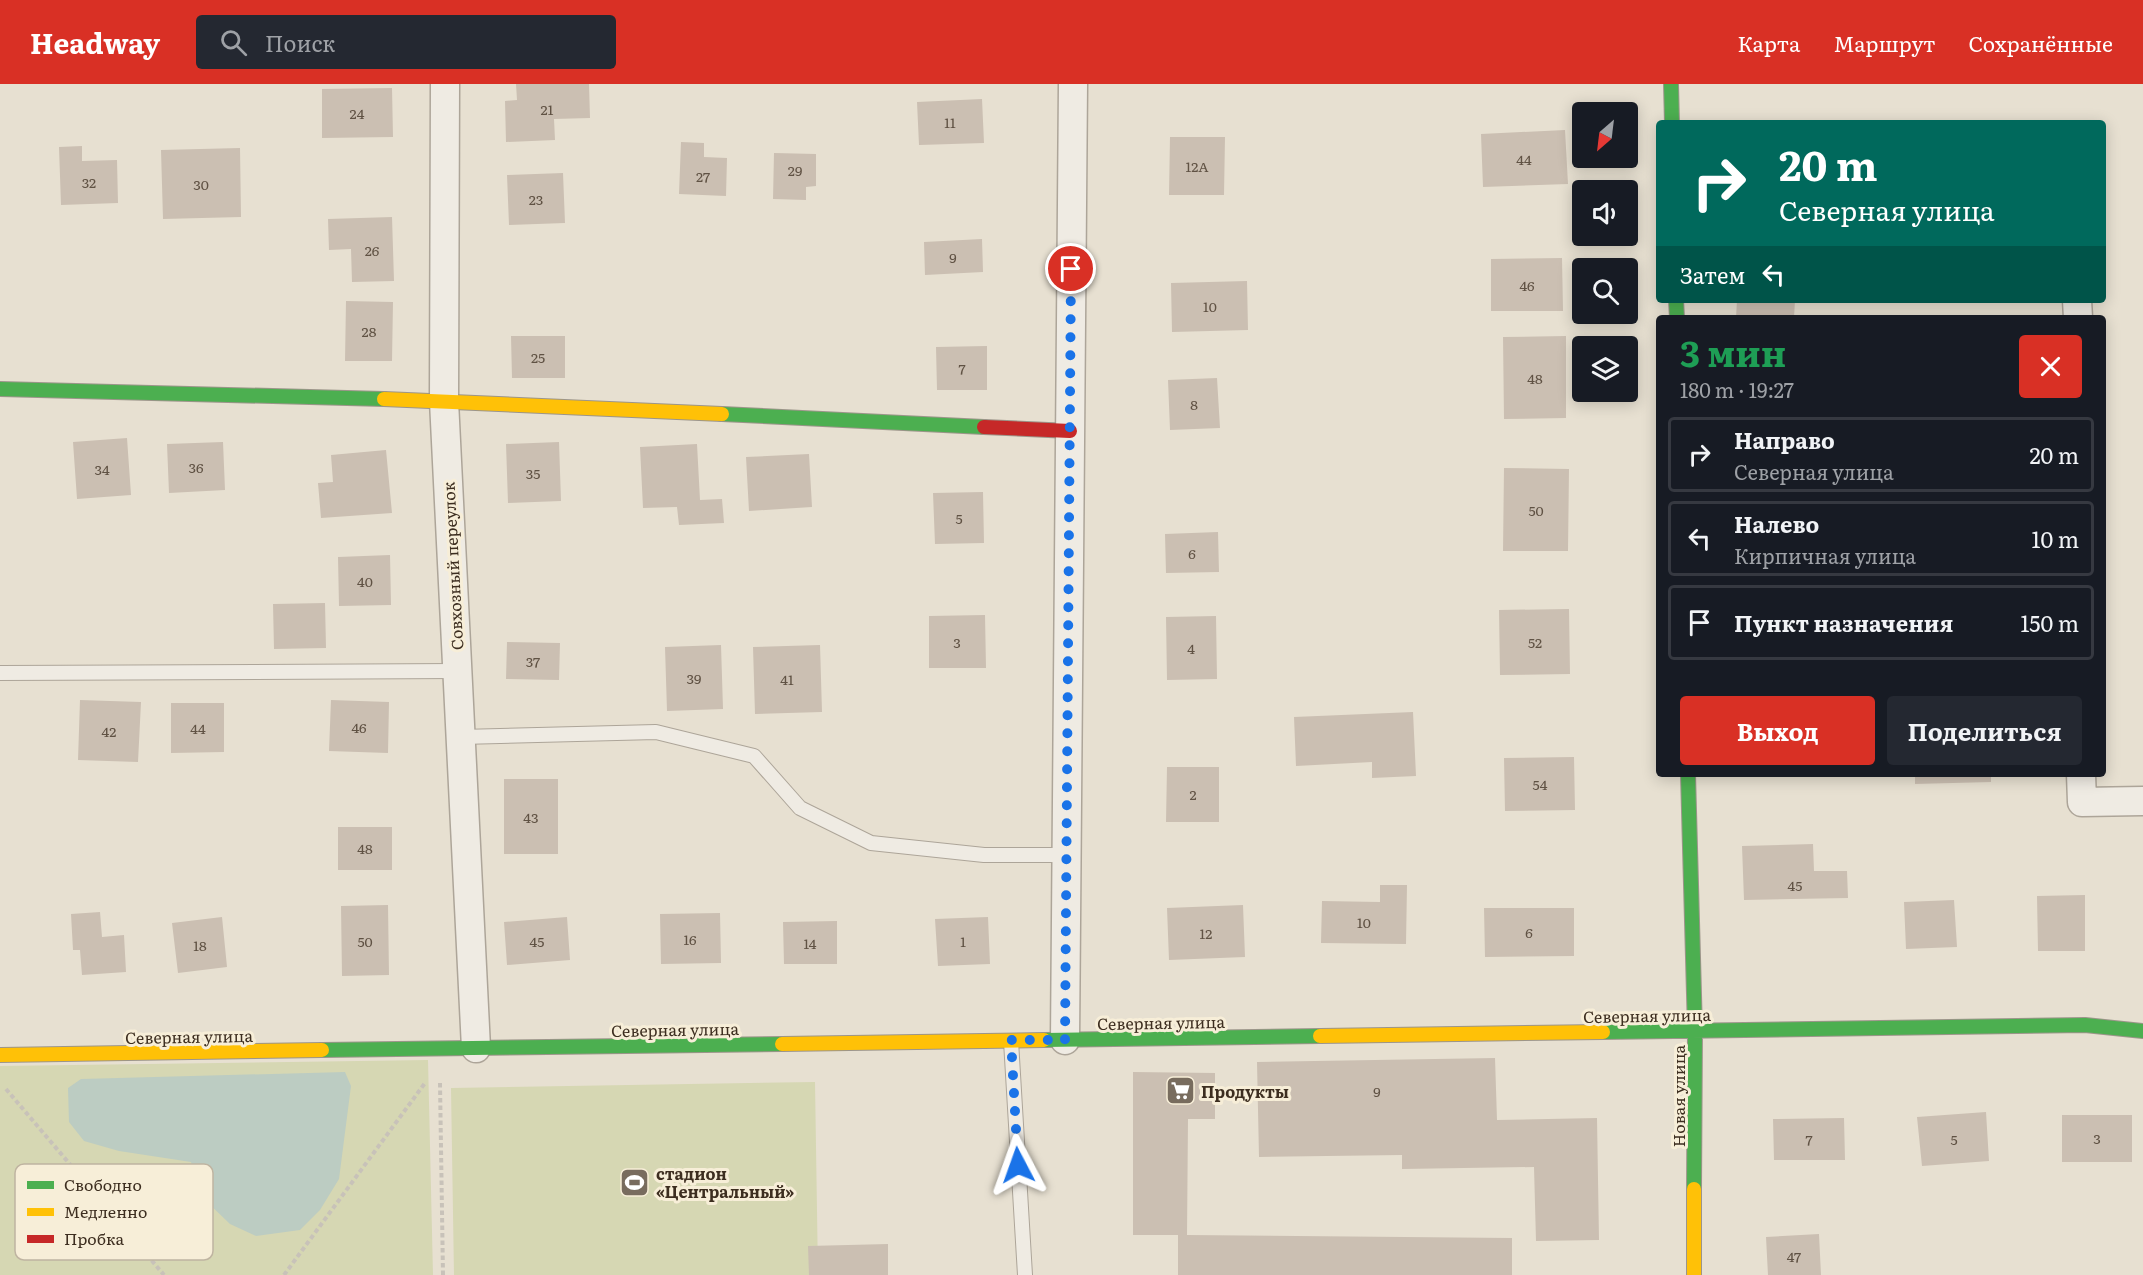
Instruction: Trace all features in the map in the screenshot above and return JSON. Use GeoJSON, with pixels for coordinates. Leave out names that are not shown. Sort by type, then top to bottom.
{"type":"FeatureCollection","features":[{"type":"Feature","properties":{"kind":"street","name":"Совхозный переулок"},"geometry":{"type":"LineString","coordinates":[[445,84],[444,401],[476,1048]]}},
{"type":"Feature","properties":{"kind":"street"},"geometry":{"type":"LineString","coordinates":[[1065,1040],[1072,84]]}},
{"type":"Feature","properties":{"kind":"street"},"geometry":{"type":"LineString","coordinates":[[1671,84],[1672,120]]}},
{"type":"Feature","properties":{"kind":"street"},"geometry":{"type":"LineString","coordinates":[[0,389],[444,401],[1070,431]]}},
{"type":"Feature","properties":{"kind":"street","name":"Новая улица"},"geometry":{"type":"LineString","coordinates":[[1688,777],[1695,1031],[1694,1275]]}},
{"type":"Feature","properties":{"kind":"street"},"geometry":{"type":"LineString","coordinates":[[2081,777],[2082,802],[2143,801]]}},
{"type":"Feature","properties":{"kind":"street","name":"Северная улица"},"geometry":{"type":"LineString","coordinates":[[0,1055],[439,1056],[476,1048],[2085,1025],[2143,1031]]}},
{"type":"Feature","properties":{"kind":"lane"},"geometry":{"type":"LineString","coordinates":[[0,674],[458,671]]}},
{"type":"Feature","properties":{"kind":"lane"},"geometry":{"type":"LineString","coordinates":[[461,737],[656,732],[754,756],[800,808],[871,843],[984,855],[1067,855]]}},
{"type":"Feature","properties":{"kind":"lane"},"geometry":{"type":"LineString","coordinates":[[1011,1040],[1025,1275]]}},
{"type":"Feature","properties":{"kind":"path"},"geometry":{"type":"LineString","coordinates":[[284,1275],[439,1056]]}},
{"type":"Feature","properties":{"kind":"path"},"geometry":{"type":"LineString","coordinates":[[439,1056],[443,1275]]}},
{"type":"Feature","properties":{"kind":"path"},"geometry":{"type":"LineString","coordinates":[[0,1081],[70,1164]]}},
{"type":"Feature","properties":{"kind":"path"},"geometry":{"type":"LineString","coordinates":[[151,1260],[164,1275]]}},
{"type":"Feature","properties":{"kind":"green space"},"geometry":{"type":"Polygon","coordinates":[[[428,1060],[433,1275],[0,1275],[0,1066],[428,1060]]]}},
{"type":"Feature","properties":{"kind":"green space","name":"стадион «Центральный»"},"geometry":{"type":"Polygon","coordinates":[[[815,1082],[818,1275],[454,1275],[451,1088],[815,1082]]]}},
{"type":"Feature","properties":{"kind":"shaded area"},"geometry":{"type":"Polygon","coordinates":[[[345,1072],[351,1086],[339,1179],[320,1210],[300,1230],[256,1236],[230,1224],[213,1208],[213,1164],[192,1164],[191,1162],[119,1151],[84,1141],[69,1122],[68,1088],[81,1079],[345,1072]]]}},
{"type":"Feature","properties":{"kind":"building"},"geometry":{"type":"Polygon","coordinates":[[[516,84],[589,84],[590,118],[554,119],[555,140],[506,142],[505,101],[517,100],[516,84]]]}},
{"type":"Feature","properties":{"kind":"building"},"geometry":{"type":"Polygon","coordinates":[[[392,88],[393,137],[322,138],[322,89],[392,88]]]}},
{"type":"Feature","properties":{"kind":"building"},"geometry":{"type":"Polygon","coordinates":[[[982,99],[984,143],[919,145],[917,102],[982,99]]]}},
{"type":"Feature","properties":{"kind":"building"},"geometry":{"type":"Polygon","coordinates":[[[1565,130],[1568,184],[1483,187],[1481,134],[1565,130]]]}},
{"type":"Feature","properties":{"kind":"building"},"geometry":{"type":"Polygon","coordinates":[[[1170,137],[1225,137],[1224,195],[1169,195],[1170,137]]]}},
{"type":"Feature","properties":{"kind":"building"},"geometry":{"type":"Polygon","coordinates":[[[681,142],[704,143],[704,157],[727,158],[726,196],[679,194],[681,142]]]}},
{"type":"Feature","properties":{"kind":"building"},"geometry":{"type":"Polygon","coordinates":[[[82,146],[82,161],[117,160],[118,203],[61,205],[59,147],[82,146]]]}},
{"type":"Feature","properties":{"kind":"building"},"geometry":{"type":"Polygon","coordinates":[[[240,148],[241,217],[163,219],[161,150],[240,148]]]}},
{"type":"Feature","properties":{"kind":"building"},"geometry":{"type":"Polygon","coordinates":[[[774,153],[816,154],[816,186],[806,187],[806,200],[773,199],[774,153]]]}},
{"type":"Feature","properties":{"kind":"building"},"geometry":{"type":"Polygon","coordinates":[[[563,173],[565,223],[509,225],[507,175],[563,173]]]}},
{"type":"Feature","properties":{"kind":"building"},"geometry":{"type":"Polygon","coordinates":[[[392,217],[394,281],[352,282],[351,249],[329,250],[328,219],[392,217]]]}},
{"type":"Feature","properties":{"kind":"building"},"geometry":{"type":"Polygon","coordinates":[[[982,239],[983,272],[925,275],[924,242],[982,239]]]}},
{"type":"Feature","properties":{"kind":"building"},"geometry":{"type":"Polygon","coordinates":[[[1562,258],[1563,311],[1491,311],[1491,259],[1562,258]]]}},
{"type":"Feature","properties":{"kind":"building"},"geometry":{"type":"Polygon","coordinates":[[[1247,281],[1248,330],[1172,332],[1171,283],[1247,281]]]}},
{"type":"Feature","properties":{"kind":"building"},"geometry":{"type":"Polygon","coordinates":[[[346,301],[393,302],[392,361],[345,361],[346,301]]]}},
{"type":"Feature","properties":{"kind":"building"},"geometry":{"type":"Polygon","coordinates":[[[1737,303],[1795,303],[1794,315],[1736,315],[1737,303]]]}},
{"type":"Feature","properties":{"kind":"building"},"geometry":{"type":"Polygon","coordinates":[[[511,336],[565,336],[565,378],[512,378],[511,336]]]}},
{"type":"Feature","properties":{"kind":"building"},"geometry":{"type":"Polygon","coordinates":[[[1566,336],[1566,418],[1504,419],[1503,337],[1566,336]]]}},
{"type":"Feature","properties":{"kind":"building"},"geometry":{"type":"Polygon","coordinates":[[[987,346],[987,390],[937,390],[936,347],[987,346]]]}},
{"type":"Feature","properties":{"kind":"building"},"geometry":{"type":"Polygon","coordinates":[[[1217,378],[1220,428],[1170,430],[1168,380],[1217,378]]]}},
{"type":"Feature","properties":{"kind":"building"},"geometry":{"type":"Polygon","coordinates":[[[127,438],[131,495],[77,499],[73,442],[127,438]]]}},
{"type":"Feature","properties":{"kind":"building"},"geometry":{"type":"Polygon","coordinates":[[[223,442],[225,490],[169,493],[167,444],[223,442]]]}},
{"type":"Feature","properties":{"kind":"building"},"geometry":{"type":"Polygon","coordinates":[[[559,442],[561,501],[508,503],[506,444],[559,442]]]}},
{"type":"Feature","properties":{"kind":"building"},"geometry":{"type":"Polygon","coordinates":[[[697,444],[700,500],[722,499],[724,523],[679,525],[677,507],[643,508],[640,447],[697,444]]]}},
{"type":"Feature","properties":{"kind":"building"},"geometry":{"type":"Polygon","coordinates":[[[386,450],[392,513],[321,518],[318,483],[333,482],[331,455],[386,450]]]}},
{"type":"Feature","properties":{"kind":"building"},"geometry":{"type":"Polygon","coordinates":[[[809,454],[812,507],[749,511],[746,457],[809,454]]]}},
{"type":"Feature","properties":{"kind":"building"},"geometry":{"type":"Polygon","coordinates":[[[1504,468],[1569,469],[1568,551],[1503,551],[1504,468]]]}},
{"type":"Feature","properties":{"kind":"building"},"geometry":{"type":"Polygon","coordinates":[[[983,492],[984,543],[935,544],[933,493],[983,492]]]}},
{"type":"Feature","properties":{"kind":"building"},"geometry":{"type":"Polygon","coordinates":[[[1218,532],[1219,572],[1166,573],[1165,534],[1218,532]]]}},
{"type":"Feature","properties":{"kind":"building"},"geometry":{"type":"Polygon","coordinates":[[[390,555],[391,605],[339,606],[338,557],[390,555]]]}},
{"type":"Feature","properties":{"kind":"building"},"geometry":{"type":"Polygon","coordinates":[[[325,603],[326,648],[274,649],[273,604],[325,603]]]}},
{"type":"Feature","properties":{"kind":"building"},"geometry":{"type":"Polygon","coordinates":[[[1569,609],[1570,674],[1500,675],[1499,610],[1569,609]]]}},
{"type":"Feature","properties":{"kind":"building"},"geometry":{"type":"Polygon","coordinates":[[[985,615],[986,668],[929,668],[929,616],[985,615]]]}},
{"type":"Feature","properties":{"kind":"building"},"geometry":{"type":"Polygon","coordinates":[[[1216,616],[1217,679],[1167,680],[1166,617],[1216,616]]]}},
{"type":"Feature","properties":{"kind":"building"},"geometry":{"type":"Polygon","coordinates":[[[507,642],[560,643],[559,680],[506,679],[507,642]]]}},
{"type":"Feature","properties":{"kind":"building"},"geometry":{"type":"Polygon","coordinates":[[[721,645],[723,709],[667,711],[665,647],[721,645]]]}},
{"type":"Feature","properties":{"kind":"building"},"geometry":{"type":"Polygon","coordinates":[[[820,645],[822,712],[755,714],[753,647],[820,645]]]}},
{"type":"Feature","properties":{"kind":"building"},"geometry":{"type":"Polygon","coordinates":[[[80,700],[141,702],[138,762],[78,760],[80,700]]]}},
{"type":"Feature","properties":{"kind":"building"},"geometry":{"type":"Polygon","coordinates":[[[331,700],[389,702],[388,753],[329,751],[331,700]]]}},
{"type":"Feature","properties":{"kind":"building"},"geometry":{"type":"Polygon","coordinates":[[[171,703],[224,703],[224,752],[171,753],[171,703]]]}},
{"type":"Feature","properties":{"kind":"building"},"geometry":{"type":"Polygon","coordinates":[[[1413,712],[1416,776],[1372,778],[1372,762],[1296,766],[1294,717],[1413,712]]]}},
{"type":"Feature","properties":{"kind":"building"},"geometry":{"type":"Polygon","coordinates":[[[1574,757],[1575,810],[1505,811],[1504,758],[1574,757]]]}},
{"type":"Feature","properties":{"kind":"building"},"geometry":{"type":"Polygon","coordinates":[[[1167,767],[1219,767],[1219,822],[1166,822],[1167,767]]]}},
{"type":"Feature","properties":{"kind":"building"},"geometry":{"type":"Polygon","coordinates":[[[1915,777],[1991,777],[1991,782],[1915,784],[1915,777]]]}},
{"type":"Feature","properties":{"kind":"building"},"geometry":{"type":"Polygon","coordinates":[[[504,779],[558,779],[558,854],[504,854],[504,779]]]}},
{"type":"Feature","properties":{"kind":"building"},"geometry":{"type":"Polygon","coordinates":[[[338,827],[392,827],[392,870],[338,870],[338,827]]]}},
{"type":"Feature","properties":{"kind":"building"},"geometry":{"type":"Polygon","coordinates":[[[1813,844],[1814,871],[1847,871],[1848,898],[1744,900],[1742,846],[1813,844]]]}},
{"type":"Feature","properties":{"kind":"building"},"geometry":{"type":"Polygon","coordinates":[[[1380,885],[1407,885],[1406,944],[1321,943],[1322,901],[1380,902],[1380,885]]]}},
{"type":"Feature","properties":{"kind":"building"},"geometry":{"type":"Polygon","coordinates":[[[2085,895],[2085,951],[2038,951],[2037,896],[2085,895]]]}},
{"type":"Feature","properties":{"kind":"building"},"geometry":{"type":"Polygon","coordinates":[[[1954,900],[1957,947],[1906,949],[1904,902],[1954,900]]]}},
{"type":"Feature","properties":{"kind":"building"},"geometry":{"type":"Polygon","coordinates":[[[388,905],[389,975],[342,976],[341,906],[388,905]]]}},
{"type":"Feature","properties":{"kind":"building"},"geometry":{"type":"Polygon","coordinates":[[[1243,905],[1245,957],[1169,960],[1167,908],[1243,905]]]}},
{"type":"Feature","properties":{"kind":"building"},"geometry":{"type":"Polygon","coordinates":[[[1484,908],[1574,908],[1574,956],[1485,957],[1484,908]]]}},
{"type":"Feature","properties":{"kind":"building"},"geometry":{"type":"Polygon","coordinates":[[[100,912],[102,937],[124,935],[126,972],[82,975],[80,950],[73,950],[71,914],[100,912]]]}},
{"type":"Feature","properties":{"kind":"building"},"geometry":{"type":"Polygon","coordinates":[[[720,913],[721,963],[661,964],[660,914],[720,913]]]}},
{"type":"Feature","properties":{"kind":"building"},"geometry":{"type":"Polygon","coordinates":[[[222,917],[227,967],[178,973],[172,923],[222,917]]]}},
{"type":"Feature","properties":{"kind":"building"},"geometry":{"type":"Polygon","coordinates":[[[567,917],[570,960],[507,965],[504,922],[567,917]]]}},
{"type":"Feature","properties":{"kind":"building"},"geometry":{"type":"Polygon","coordinates":[[[988,917],[990,964],[938,966],[935,919],[988,917]]]}},
{"type":"Feature","properties":{"kind":"building"},"geometry":{"type":"Polygon","coordinates":[[[837,921],[837,964],[784,964],[783,922],[837,921]]]}},
{"type":"Feature","properties":{"kind":"building"},"geometry":{"type":"Polygon","coordinates":[[[1495,1058],[1497,1120],[1597,1118],[1599,1240],[1536,1241],[1534,1167],[1402,1169],[1402,1155],[1259,1157],[1257,1062],[1495,1058]]]}},
{"type":"Feature","properties":{"kind":"building"},"geometry":{"type":"Polygon","coordinates":[[[1133,1072],[1215,1073],[1215,1119],[1188,1119],[1187,1235],[1512,1238],[1512,1275],[1178,1275],[1178,1235],[1133,1235],[1133,1072]]]}},
{"type":"Feature","properties":{"kind":"building"},"geometry":{"type":"Polygon","coordinates":[[[1986,1112],[1989,1161],[1922,1166],[1917,1117],[1986,1112]]]}},
{"type":"Feature","properties":{"kind":"building"},"geometry":{"type":"Polygon","coordinates":[[[2062,1115],[2132,1115],[2132,1162],[2062,1162],[2062,1115]]]}},
{"type":"Feature","properties":{"kind":"building"},"geometry":{"type":"Polygon","coordinates":[[[1844,1118],[1845,1160],[1774,1160],[1773,1119],[1844,1118]]]}},
{"type":"Feature","properties":{"kind":"building"},"geometry":{"type":"Polygon","coordinates":[[[1819,1234],[1821,1275],[1768,1275],[1766,1237],[1819,1234]]]}},
{"type":"Feature","properties":{"kind":"building"},"geometry":{"type":"Polygon","coordinates":[[[888,1244],[888,1275],[809,1275],[808,1246],[888,1244]]]}},
{"type":"Feature","properties":{"kind":"traffic: fast"},"geometry":{"type":"LineString","coordinates":[[1671,84],[1672,120]]}},
{"type":"Feature","properties":{"kind":"traffic: fast"},"geometry":{"type":"LineString","coordinates":[[1676,303],[1677,315]]}},
{"type":"Feature","properties":{"kind":"traffic: fast"},"geometry":{"type":"LineString","coordinates":[[0,389],[384,399]]}},
{"type":"Feature","properties":{"kind":"traffic: fast"},"geometry":{"type":"LineString","coordinates":[[722,414],[984,427]]}},
{"type":"Feature","properties":{"kind":"traffic: fast"},"geometry":{"type":"LineString","coordinates":[[1688,777],[1695,1031],[1694,1189]]}},
{"type":"Feature","properties":{"kind":"traffic: fast"},"geometry":{"type":"LineString","coordinates":[[1603,1032],[2085,1025],[2143,1031]]}},
{"type":"Feature","properties":{"kind":"traffic: fast"},"geometry":{"type":"LineString","coordinates":[[1044,1040],[1320,1036]]}},
{"type":"Feature","properties":{"kind":"traffic: fast"},"geometry":{"type":"LineString","coordinates":[[322,1050],[782,1044]]}},
{"type":"Feature","properties":{"kind":"traffic: slow"},"geometry":{"type":"LineString","coordinates":[[384,399],[722,414]]}},
{"type":"Feature","properties":{"kind":"traffic: slow"},"geometry":{"type":"LineString","coordinates":[[1320,1036],[1603,1032]]}},
{"type":"Feature","properties":{"kind":"traffic: slow"},"geometry":{"type":"LineString","coordinates":[[782,1044],[1044,1040]]}},
{"type":"Feature","properties":{"kind":"traffic: slow"},"geometry":{"type":"LineString","coordinates":[[0,1055],[322,1050]]}},
{"type":"Feature","properties":{"kind":"traffic: slow"},"geometry":{"type":"LineString","coordinates":[[1694,1189],[1694,1275]]}},
{"type":"Feature","properties":{"kind":"traffic: jam"},"geometry":{"type":"LineString","coordinates":[[984,427],[1070,431]]}},
{"type":"Feature","properties":{"kind":"place","name":"Продукты"},"geometry":{"type":"Point","coordinates":[1180,1091]}},
{"type":"Feature","properties":{"kind":"place","name":"стадион «Центральный»"},"geometry":{"type":"Point","coordinates":[635,1182]}},
{"type":"Feature","properties":{"kind":"route"},"geometry":{"type":"LineString","coordinates":[[1018,1165],[1011,1040],[1065,1040],[1071,269]]}}]}
